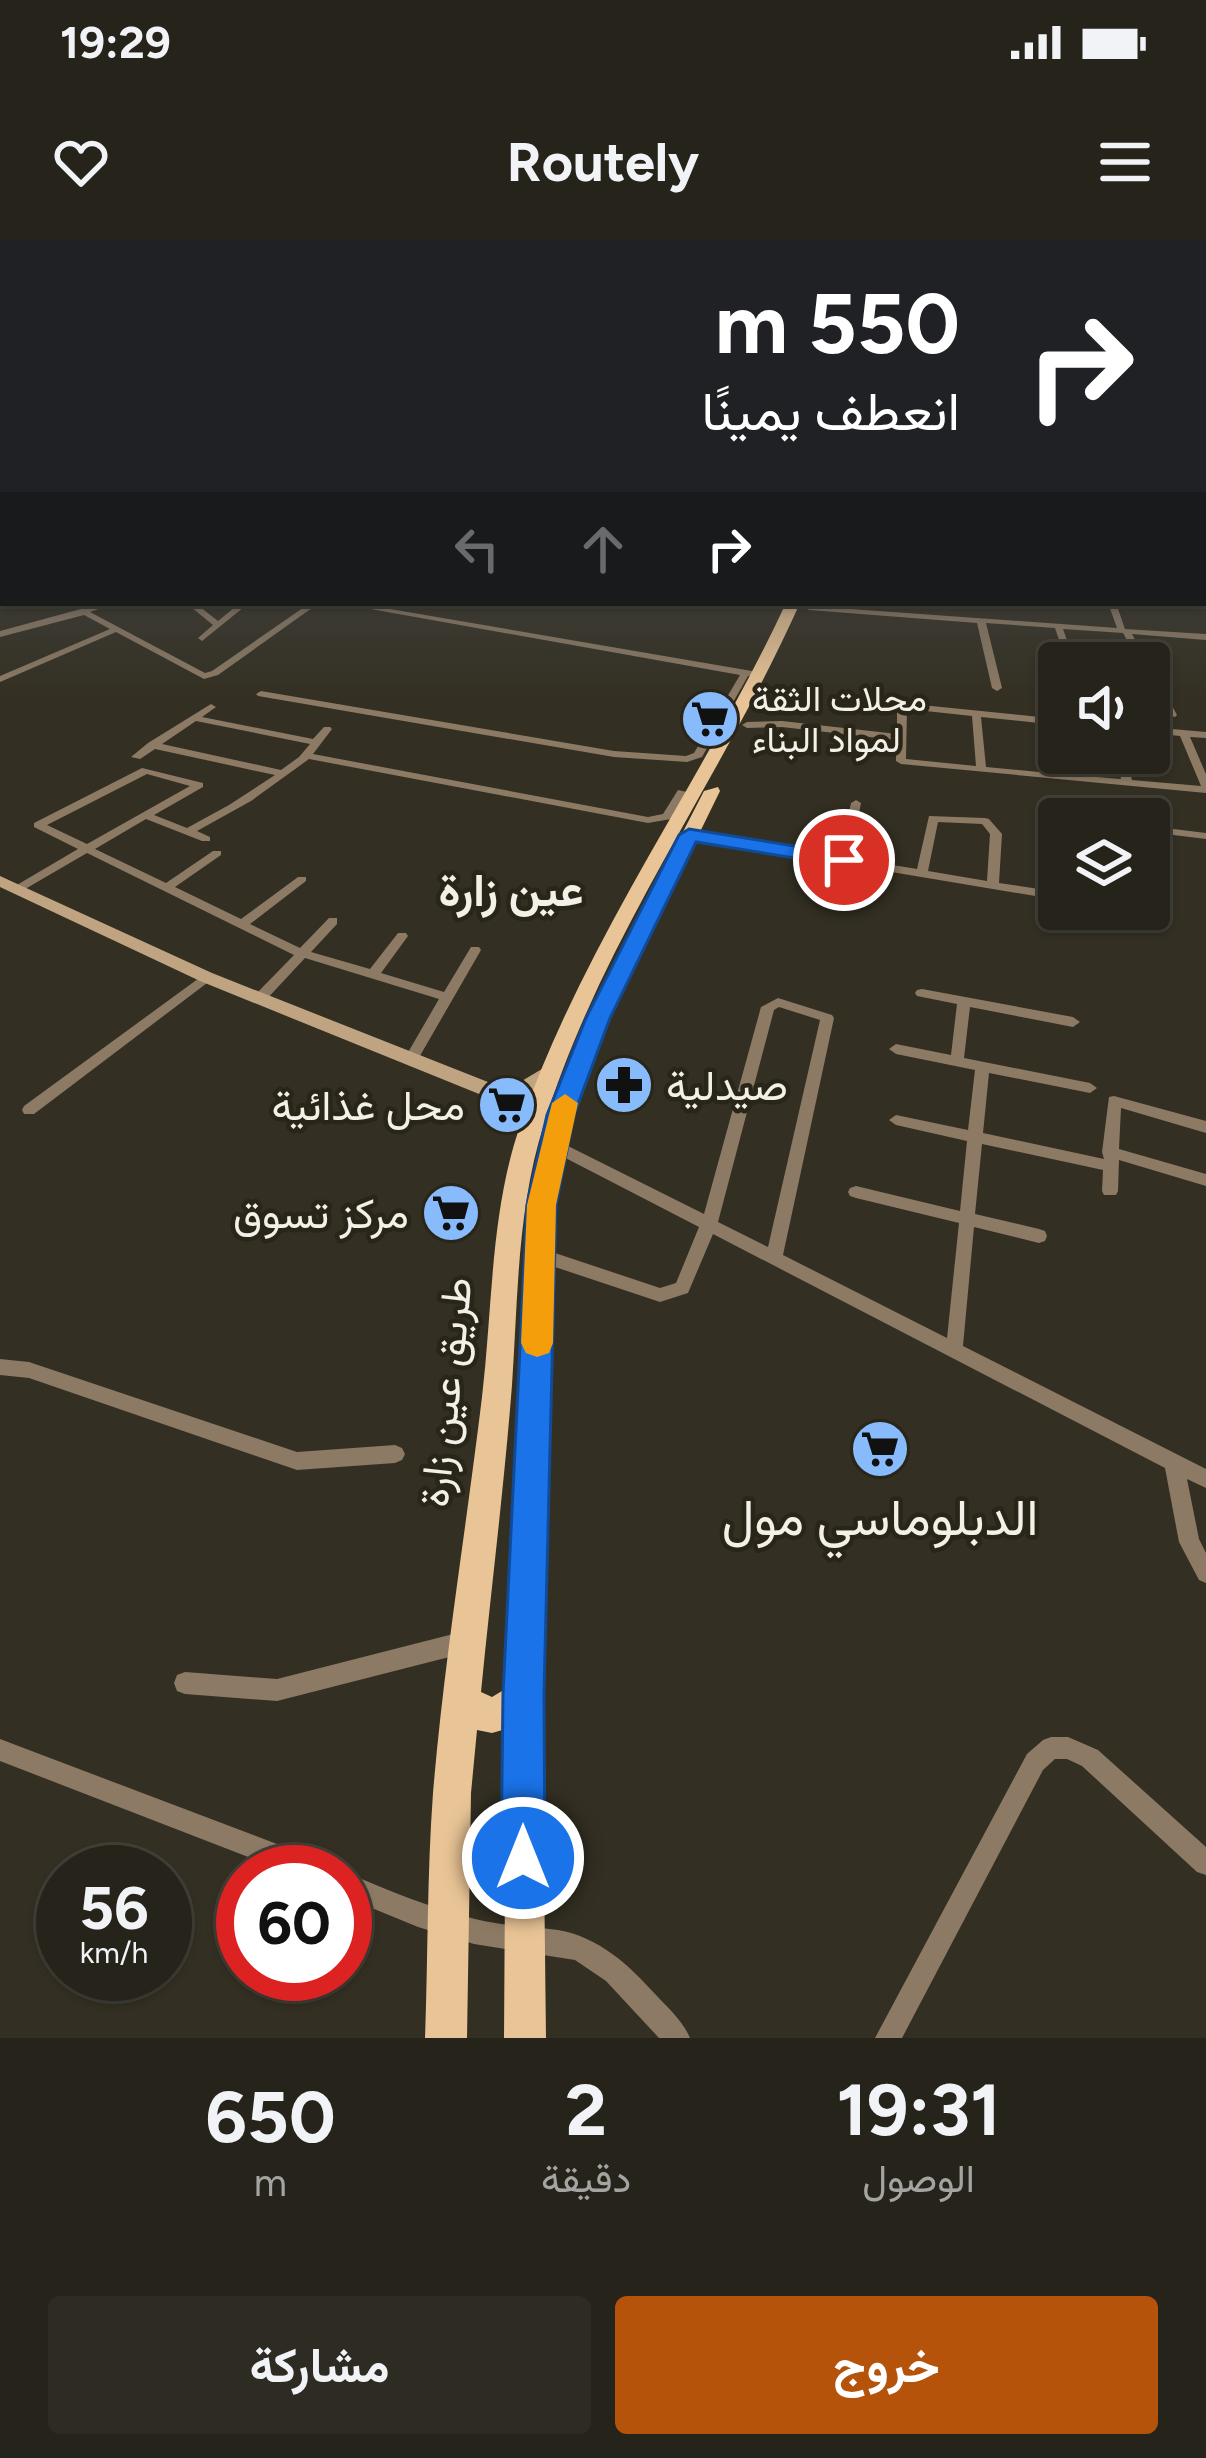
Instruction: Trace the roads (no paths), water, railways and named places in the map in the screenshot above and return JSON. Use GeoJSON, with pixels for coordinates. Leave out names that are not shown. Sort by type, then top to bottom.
{"type":"FeatureCollection","features":[{"type":"Feature","properties":{"kind":"main road","name":"طريق عين زارة"},"geometry":{"type":"LineString","coordinates":[[446,2038],[446,1924],[460,1696],[497,1390],[512,1195],[549,1074],[628,911],[752,674],[803,606]]}},
{"type":"Feature","properties":{"kind":"main road","name":"طريق عين زارة"},"geometry":{"type":"LineString","coordinates":[[525,2038],[524,1694],[542,1205],[561,1115],[598,1018],[804,606]]}},
{"type":"Feature","properties":{"kind":"main road"},"geometry":{"type":"LineString","coordinates":[[8,885],[206,977],[491,1090],[519,1111],[531,1128]]}},
{"type":"Feature","properties":{"kind":"main road"},"geometry":{"type":"LineString","coordinates":[[491,1090],[524,1089],[549,1074]]}},
{"type":"Feature","properties":{"kind":"main road"},"geometry":{"type":"LineString","coordinates":[[460,1696],[472,1711],[491,1717],[510,1711],[524,1694]]}},
{"type":"Feature","properties":{"kind":"street"},"geometry":{"type":"LineString","coordinates":[[0,634],[102,606]]}},
{"type":"Feature","properties":{"kind":"street"},"geometry":{"type":"LineString","coordinates":[[194,606],[218,625]]}},
{"type":"Feature","properties":{"kind":"street"},"geometry":{"type":"LineString","coordinates":[[202,638],[241,606]]}},
{"type":"Feature","properties":{"kind":"street"},"geometry":{"type":"LineString","coordinates":[[75,614],[87,613],[112,631],[204,676],[311,606]]}},
{"type":"Feature","properties":{"kind":"street"},"geometry":{"type":"LineString","coordinates":[[261,694],[614,754],[687,759],[698,755],[752,674],[357,606]]}},
{"type":"Feature","properties":{"kind":"street"},"geometry":{"type":"LineString","coordinates":[[815,606],[1206,637]]}},
{"type":"Feature","properties":{"kind":"street"},"geometry":{"type":"LineString","coordinates":[[1113,606],[1131,642]]}},
{"type":"Feature","properties":{"kind":"street"},"geometry":{"type":"LineString","coordinates":[[981,621],[997,688]]}},
{"type":"Feature","properties":{"kind":"street"},"geometry":{"type":"LineString","coordinates":[[1058,626],[1064,642]]}},
{"type":"Feature","properties":{"kind":"street"},"geometry":{"type":"LineString","coordinates":[[0,679],[112,631]]}},
{"type":"Feature","properties":{"kind":"street"},"geometry":{"type":"LineString","coordinates":[[1038,719],[902,706],[901,761],[1206,788],[1184,733]]}},
{"type":"Feature","properties":{"kind":"street"},"geometry":{"type":"LineString","coordinates":[[136,757],[211,707]]}},
{"type":"Feature","properties":{"kind":"street"},"geometry":{"type":"LineString","coordinates":[[976,712],[981,770]]}},
{"type":"Feature","properties":{"kind":"street"},"geometry":{"type":"LineString","coordinates":[[1170,712],[1172,716]]}},
{"type":"Feature","properties":{"kind":"street"},"geometry":{"type":"LineString","coordinates":[[194,718],[313,742]]}},
{"type":"Feature","properties":{"kind":"street"},"geometry":{"type":"LineString","coordinates":[[749,721],[902,737]]}},
{"type":"Feature","properties":{"kind":"street"},"geometry":{"type":"LineString","coordinates":[[187,832],[247,801],[308,756],[313,742],[327,729]]}},
{"type":"Feature","properties":{"kind":"street"},"geometry":{"type":"LineString","coordinates":[[1170,732],[1206,735]]}},
{"type":"Feature","properties":{"kind":"street"},"geometry":{"type":"LineString","coordinates":[[152,745],[279,773]]}},
{"type":"Feature","properties":{"kind":"street"},"geometry":{"type":"LineString","coordinates":[[308,756],[648,820],[667,817],[682,792]]}},
{"type":"Feature","properties":{"kind":"street"},"geometry":{"type":"LineString","coordinates":[[8,885],[88,848],[199,785],[146,770],[38,825],[88,848],[299,952],[446,997]]}},
{"type":"Feature","properties":{"kind":"street"},"geometry":{"type":"LineString","coordinates":[[1125,774],[1127,782]]}},
{"type":"Feature","properties":{"kind":"street"},"geometry":{"type":"LineString","coordinates":[[844,860],[856,803]]}},
{"type":"Feature","properties":{"kind":"street"},"geometry":{"type":"LineString","coordinates":[[146,815],[206,839]]}},
{"type":"Feature","properties":{"kind":"street"},"geometry":{"type":"LineString","coordinates":[[922,871],[933,818],[985,820],[996,834],[993,884]]}},
{"type":"Feature","properties":{"kind":"street"},"geometry":{"type":"LineString","coordinates":[[1170,832],[1206,836]]}},
{"type":"Feature","properties":{"kind":"street"},"geometry":{"type":"LineString","coordinates":[[689,835],[1038,892]]}},
{"type":"Feature","properties":{"kind":"street"},"geometry":{"type":"LineString","coordinates":[[168,887],[217,853]]}},
{"type":"Feature","properties":{"kind":"street"},"geometry":{"type":"LineString","coordinates":[[242,924],[302,879]]}},
{"type":"Feature","properties":{"kind":"street"},"geometry":{"type":"LineString","coordinates":[[260,999],[299,952],[333,921]]}},
{"type":"Feature","properties":{"kind":"street"},"geometry":{"type":"LineString","coordinates":[[372,976],[402,936]]}},
{"type":"Feature","properties":{"kind":"street"},"geometry":{"type":"LineString","coordinates":[[410,1061],[475,950]]}},
{"type":"Feature","properties":{"kind":"street"},"geometry":{"type":"LineString","coordinates":[[29,1109],[206,977]]}},
{"type":"Feature","properties":{"kind":"street"},"geometry":{"type":"LineString","coordinates":[[922,993],[1072,1022]]}},
{"type":"Feature","properties":{"kind":"street"},"geometry":{"type":"LineString","coordinates":[[540,1256],[667,1295],[685,1284],[709,1225],[768,1007],[778,1002],[826,1018],[774,1258]]}},
{"type":"Feature","properties":{"kind":"street"},"geometry":{"type":"LineString","coordinates":[[957,1061],[964,1002]]}},
{"type":"Feature","properties":{"kind":"street"},"geometry":{"type":"LineString","coordinates":[[896,1049],[1090,1088]]}},
{"type":"Feature","properties":{"kind":"street"},"geometry":{"type":"LineString","coordinates":[[954,1351],[982,1067]]}},
{"type":"Feature","properties":{"kind":"street"},"geometry":{"type":"LineString","coordinates":[[1111,1191],[1114,1101],[1206,1126]]}},
{"type":"Feature","properties":{"kind":"street"},"geometry":{"type":"LineString","coordinates":[[896,1120],[1206,1180]]}},
{"type":"Feature","properties":{"kind":"street"},"geometry":{"type":"LineString","coordinates":[[554,1146],[1206,1479]]}},
{"type":"Feature","properties":{"kind":"street"},"geometry":{"type":"LineString","coordinates":[[856,1192],[1039,1236]]}},
{"type":"Feature","properties":{"kind":"street"},"geometry":{"type":"LineString","coordinates":[[0,1366],[29,1370],[297,1461],[395,1454]]}},
{"type":"Feature","properties":{"kind":"street"},"geometry":{"type":"LineString","coordinates":[[1174,1464],[1189,1542],[1206,1574]]}},
{"type":"Feature","properties":{"kind":"street"},"geometry":{"type":"LineString","coordinates":[[185,1683],[277,1690],[465,1642]]}},
{"type":"Feature","properties":{"kind":"street"},"geometry":{"type":"LineString","coordinates":[[888,2038],[1036,1762],[1051,1748],[1068,1748],[1090,1758],[1206,1863]]}},
{"type":"Feature","properties":{"kind":"street"},"geometry":{"type":"LineString","coordinates":[[0,1750],[248,1845]]}},
{"type":"Feature","properties":{"kind":"street"},"geometry":{"type":"LineString","coordinates":[[372,1895],[446,1924],[523,1941],[557,1942],[589,1953],[618,1974],[677,2038]]}},
{"type":"Feature","properties":{"kind":"place","name":"محلات الثقة لمواد البناء"},"geometry":{"type":"Point","coordinates":[710,719]}},
{"type":"Feature","properties":{"kind":"place","name":"صيدلية"},"geometry":{"type":"Point","coordinates":[624,1085]}},
{"type":"Feature","properties":{"kind":"place","name":"محل غذائية"},"geometry":{"type":"Point","coordinates":[507,1105]}},
{"type":"Feature","properties":{"kind":"place","name":"مركز تسوق"},"geometry":{"type":"Point","coordinates":[451,1213]}},
{"type":"Feature","properties":{"kind":"place","name":"الدبلوماسي مول"},"geometry":{"type":"Point","coordinates":[880,1449]}},
{"type":"Feature","properties":{"kind":"district","name":"عين زارة"},"geometry":{"type":"Point","coordinates":[511,890]}}]}
